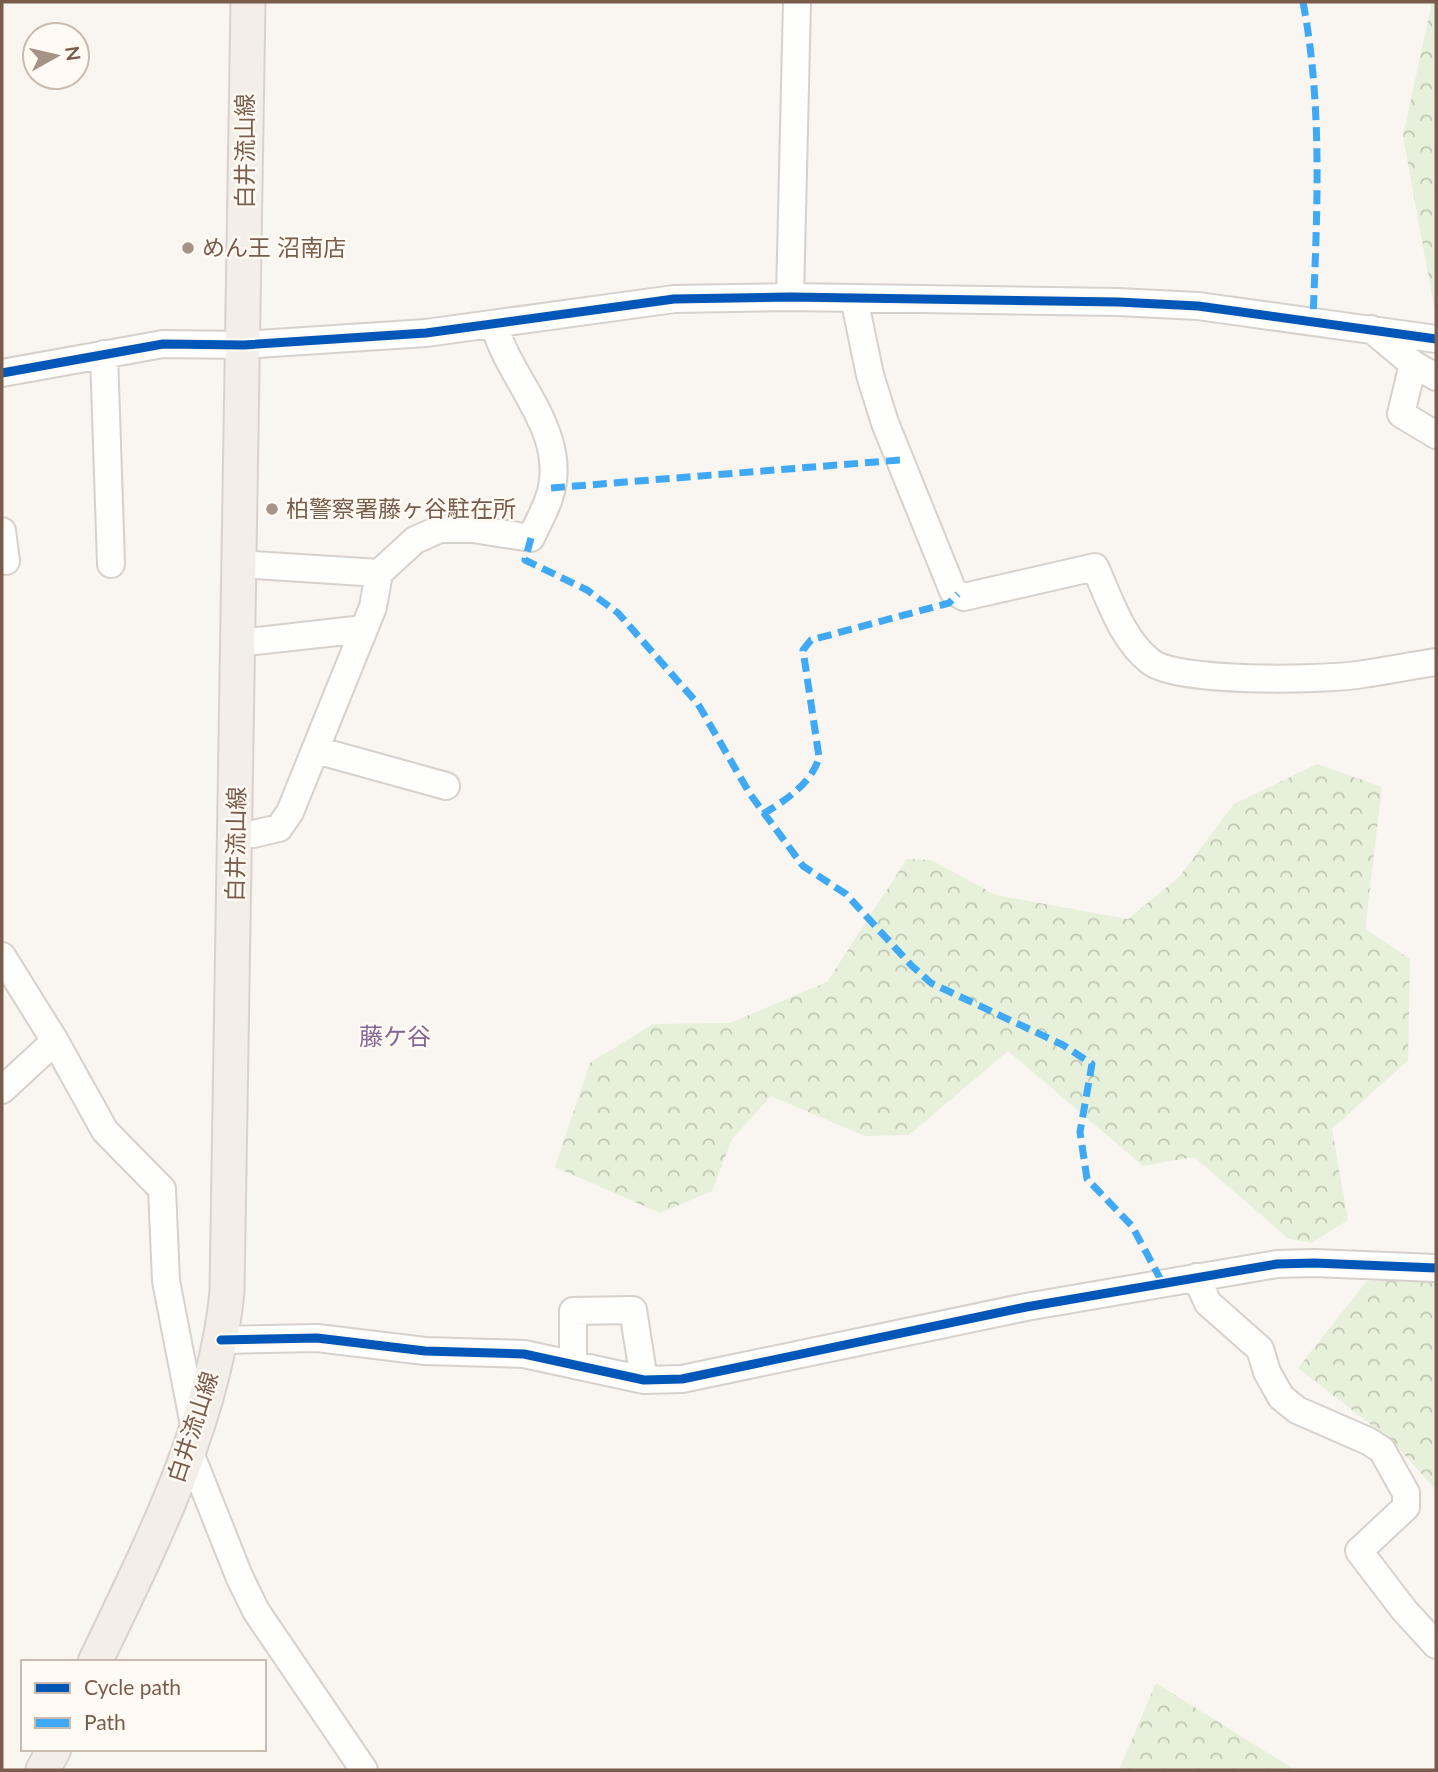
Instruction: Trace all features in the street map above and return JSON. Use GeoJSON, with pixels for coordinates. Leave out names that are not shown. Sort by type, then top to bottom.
{"type":"FeatureCollection","features":[{"type":"Feature","properties":{"kind":"main road","name":"白井流山線"},"geometry":{"type":"LineString","coordinates":[[96,1660],[161,1520],[192,1440],[220,1339],[227,1292],[248,2]]}},
{"type":"Feature","properties":{"kind":"main road"},"geometry":{"type":"LineString","coordinates":[[43,1770],[53,1751]]}},
{"type":"Feature","properties":{"kind":"street"},"geometry":{"type":"LineString","coordinates":[[790,297],[797,2]]}},
{"type":"Feature","properties":{"kind":"street"},"geometry":{"type":"LineString","coordinates":[[2,373],[163,344],[244,345],[426,333],[674,299],[790,297],[1198,306],[1436,339]]}},
{"type":"Feature","properties":{"kind":"street"},"geometry":{"type":"LineString","coordinates":[[854,298],[870,375],[885,423],[953,592],[964,597],[1095,567],[1123,630],[1152,663],[1172,672],[1307,677],[1356,675],[1436,662]]}},
{"type":"Feature","properties":{"kind":"street"},"geometry":{"type":"LineString","coordinates":[[236,834],[253,834],[279,828],[290,812],[373,607],[379,573],[415,540],[440,529],[473,529],[531,538],[550,496],[551,445],[539,413],[498,341],[494,324]]}},
{"type":"Feature","properties":{"kind":"street"},"geometry":{"type":"LineString","coordinates":[[1369,328],[1413,364],[1436,377]]}},
{"type":"Feature","properties":{"kind":"street"},"geometry":{"type":"LineString","coordinates":[[104,354],[111,564]]}},
{"type":"Feature","properties":{"kind":"street"},"geometry":{"type":"LineString","coordinates":[[1413,364],[1401,414],[1436,435]]}},
{"type":"Feature","properties":{"kind":"street"},"geometry":{"type":"LineString","coordinates":[[2,531],[6,561]]}},
{"type":"Feature","properties":{"kind":"street"},"geometry":{"type":"LineString","coordinates":[[240,564],[379,573]]}},
{"type":"Feature","properties":{"kind":"street"},"geometry":{"type":"LineString","coordinates":[[238,643],[364,629]]}},
{"type":"Feature","properties":{"kind":"street"},"geometry":{"type":"LineString","coordinates":[[316,750],[446,786]]}},
{"type":"Feature","properties":{"kind":"street"},"geometry":{"type":"LineString","coordinates":[[2,956],[55,1041],[105,1131],[162,1189],[166,1281],[192,1440],[256,1611],[363,1770]]}},
{"type":"Feature","properties":{"kind":"street"},"geometry":{"type":"LineString","coordinates":[[2,1090],[55,1041]]}},
{"type":"Feature","properties":{"kind":"street"},"geometry":{"type":"LineString","coordinates":[[220,1339],[317,1338],[425,1350],[524,1354],[573,1362],[644,1380],[682,1378],[1013,1310],[1277,1264],[1314,1262],[1436,1268]]}},
{"type":"Feature","properties":{"kind":"street"},"geometry":{"type":"LineString","coordinates":[[1196,1277],[1208,1303],[1260,1349],[1267,1372],[1281,1397],[1297,1410],[1368,1441],[1382,1450],[1406,1493],[1406,1507],[1359,1550],[1404,1610],[1436,1645]]}},
{"type":"Feature","properties":{"kind":"street"},"geometry":{"type":"LineString","coordinates":[[573,1362],[573,1311],[633,1310],[644,1380]]}},
{"type":"Feature","properties":{"kind":"green space"},"geometry":{"type":"Polygon","coordinates":[[[1432,2],[1436,2],[1436,318],[1403,136],[1432,2]]]}},
{"type":"Feature","properties":{"kind":"green space"},"geometry":{"type":"Polygon","coordinates":[[[1317,764],[1382,787],[1365,929],[1410,959],[1408,1060],[1332,1129],[1348,1220],[1312,1243],[1289,1239],[1194,1157],[1143,1166],[1008,1051],[909,1135],[865,1136],[771,1096],[732,1139],[712,1191],[660,1213],[555,1167],[590,1063],[653,1024],[730,1023],[827,982],[907,859],[931,860],[996,895],[1128,919],[1180,876],[1234,804],[1317,764]]]}},
{"type":"Feature","properties":{"kind":"green space"},"geometry":{"type":"Polygon","coordinates":[[[1436,1279],[1436,1490],[1392,1441],[1298,1368],[1367,1281],[1436,1279]]]}},
{"type":"Feature","properties":{"kind":"green space"},"geometry":{"type":"Polygon","coordinates":[[[1156,1683],[1295,1770],[1119,1770],[1156,1683]]]}},
{"type":"Feature","properties":{"kind":"marked path"},"geometry":{"type":"LineString","coordinates":[[1303,2],[1314,81],[1316,121],[1317,200],[1313,320]]}},
{"type":"Feature","properties":{"kind":"marked path"},"geometry":{"type":"LineString","coordinates":[[551,488],[900,460]]}},
{"type":"Feature","properties":{"kind":"marked path"},"geometry":{"type":"LineString","coordinates":[[531,538],[525,560],[587,590],[618,613],[698,704],[750,794],[803,866],[846,894],[931,983],[1063,1045],[1092,1064],[1080,1132],[1087,1179],[1132,1226],[1162,1282]]}},
{"type":"Feature","properties":{"kind":"marked path"},"geometry":{"type":"LineString","coordinates":[[763,814],[789,797],[804,783],[819,757],[803,650],[811,640],[949,603],[958,594]]}},
{"type":"Feature","properties":{"kind":"cycle path"},"geometry":{"type":"LineString","coordinates":[[2,373],[163,344],[244,345],[426,333],[674,299],[790,297],[1118,302],[1198,306],[1436,339]]}},
{"type":"Feature","properties":{"kind":"cycle path"},"geometry":{"type":"LineString","coordinates":[[221,1340],[317,1338],[425,1351],[524,1354],[644,1380],[682,1379],[1026,1307],[1277,1264],[1436,1268]]}},
{"type":"Feature","properties":{"kind":"place","name":"めん王 沼南店"},"geometry":{"type":"Point","coordinates":[188,248]}},
{"type":"Feature","properties":{"kind":"place","name":"柏警察署藤ヶ谷駐在所"},"geometry":{"type":"Point","coordinates":[272,509]}},
{"type":"Feature","properties":{"kind":"district","name":"藤ケ谷"},"geometry":{"type":"Point","coordinates":[395,1037]}}]}
